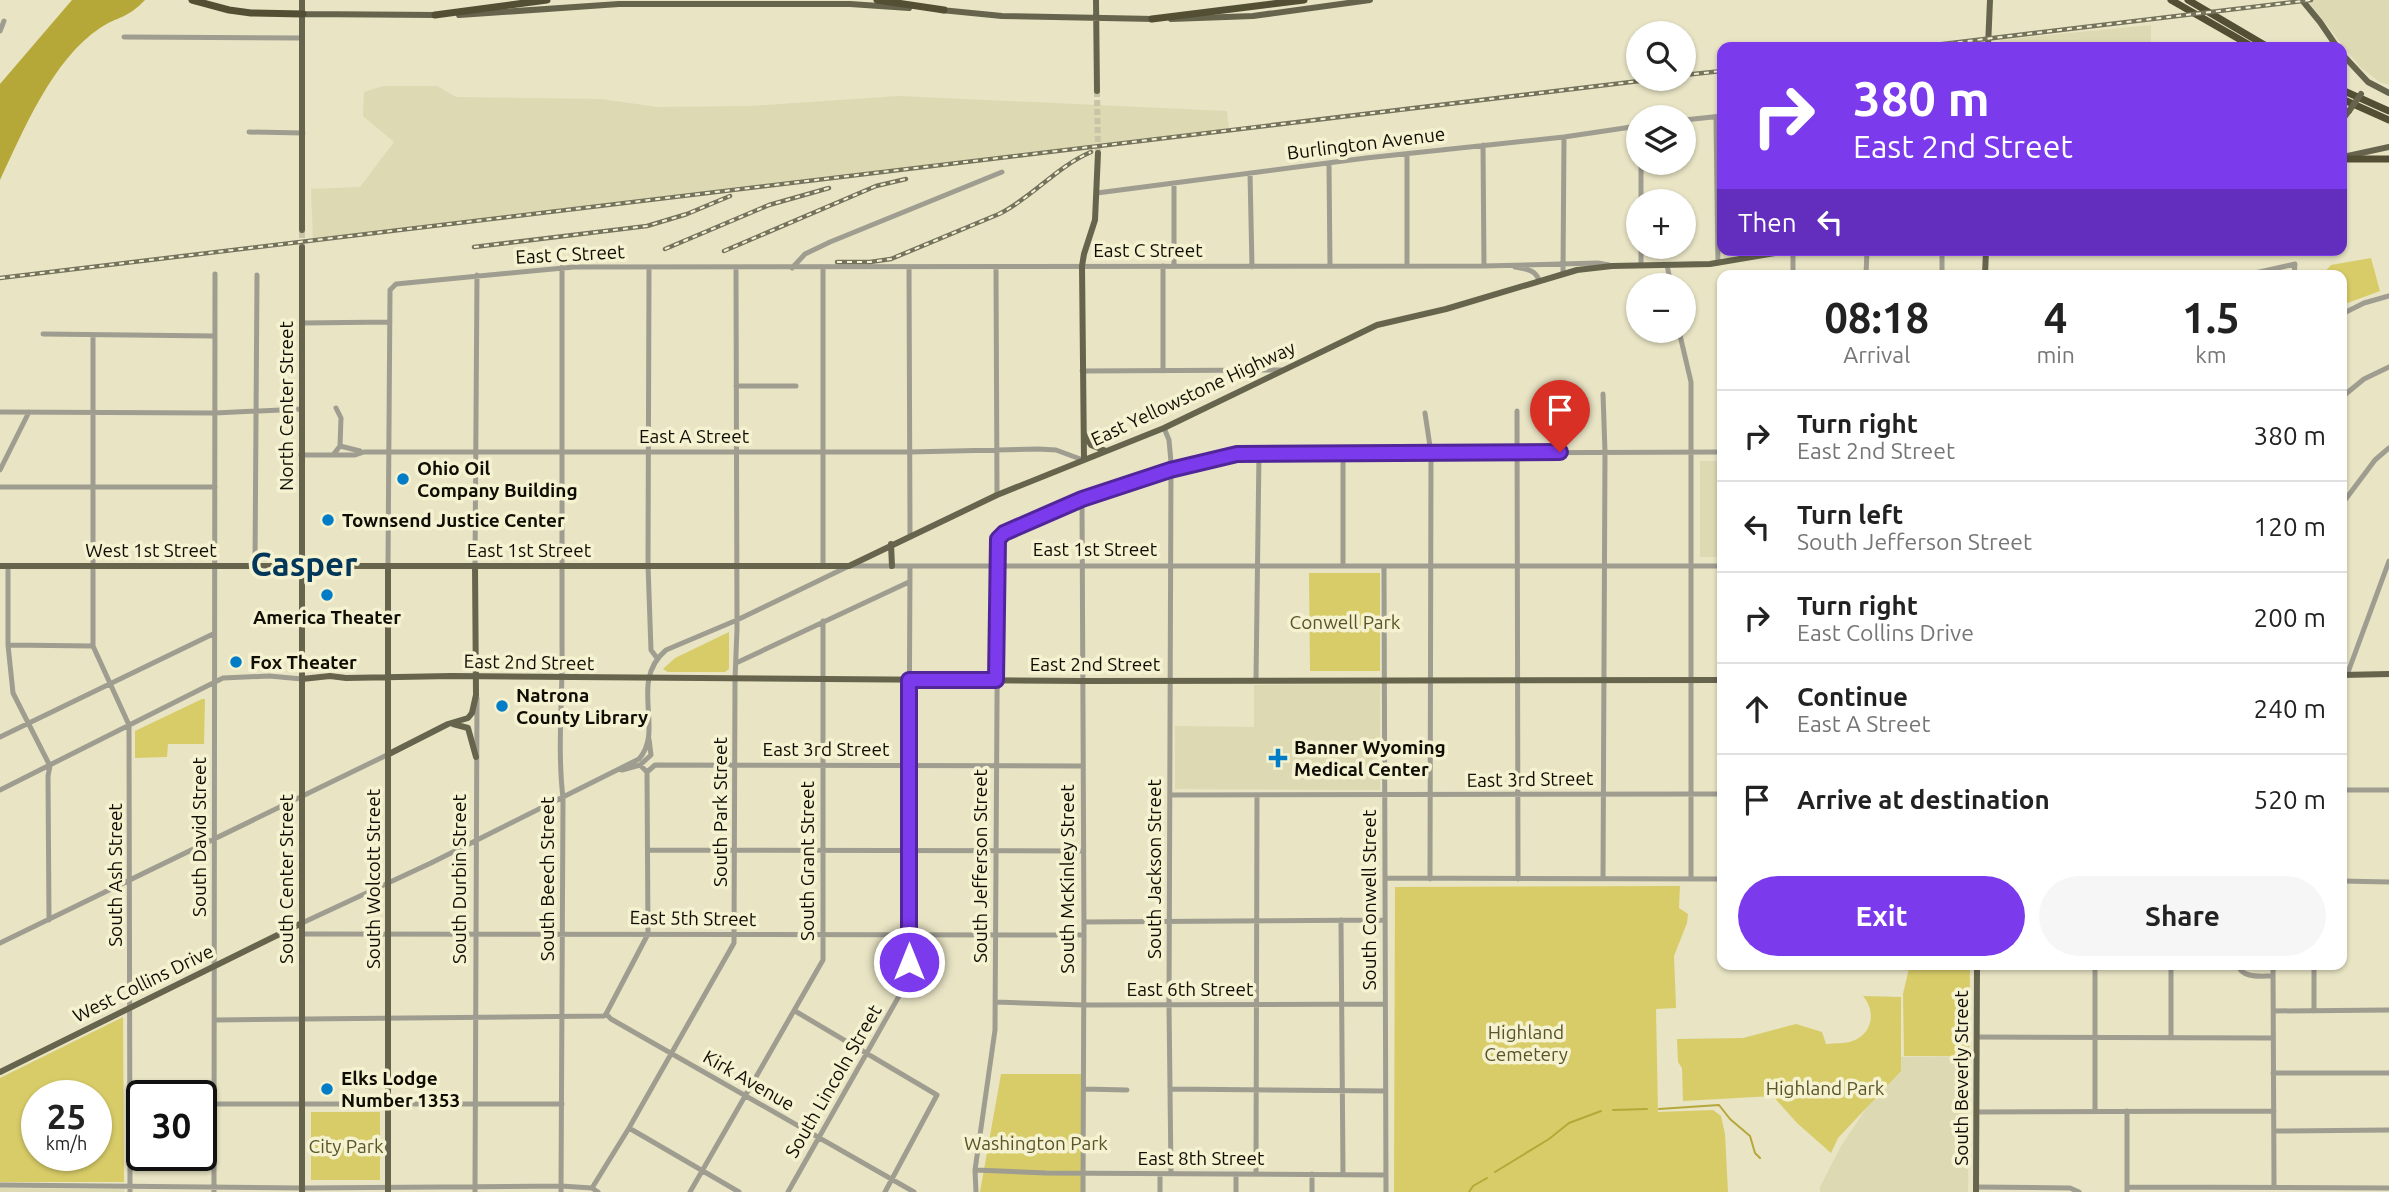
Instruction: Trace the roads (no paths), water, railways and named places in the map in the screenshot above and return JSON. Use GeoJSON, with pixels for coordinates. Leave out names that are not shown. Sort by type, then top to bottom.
{"type":"FeatureCollection","features":[{"type":"Feature","properties":{"kind":"highway"},"geometry":{"type":"LineString","coordinates":[[192,0],[251,13],[303,14]]}},
{"type":"Feature","properties":{"kind":"highway"},"geometry":{"type":"LineString","coordinates":[[435,15],[547,0]]}},
{"type":"Feature","properties":{"kind":"highway"},"geometry":{"type":"LineString","coordinates":[[877,0],[944,10]]}},
{"type":"Feature","properties":{"kind":"highway"},"geometry":{"type":"LineString","coordinates":[[1152,19],[1304,0]]}},
{"type":"Feature","properties":{"kind":"highway"},"geometry":{"type":"LineString","coordinates":[[2171,0],[2244,42]]}},
{"type":"Feature","properties":{"kind":"highway"},"geometry":{"type":"LineString","coordinates":[[2189,0],[2260,42]]}},
{"type":"Feature","properties":{"kind":"highway"},"geometry":{"type":"LineString","coordinates":[[2347,92],[2389,111]]}},
{"type":"Feature","properties":{"kind":"highway"},"geometry":{"type":"LineString","coordinates":[[2347,101],[2389,120]]}},
{"type":"Feature","properties":{"kind":"highway"},"geometry":{"type":"LineString","coordinates":[[2347,158],[2389,159]]}},
{"type":"Feature","properties":{"kind":"main road"},"geometry":{"type":"LineString","coordinates":[[302,0],[302,230]]}},
{"type":"Feature","properties":{"kind":"main road"},"geometry":{"type":"LineString","coordinates":[[1096,0],[1097,90]]}},
{"type":"Feature","properties":{"kind":"main road"},"geometry":{"type":"LineString","coordinates":[[303,14],[496,14],[619,4],[850,4],[1002,16],[1152,19],[1252,16],[1370,0]]}},
{"type":"Feature","properties":{"kind":"main road"},"geometry":{"type":"LineString","coordinates":[[1988,42],[1990,0]]}},
{"type":"Feature","properties":{"kind":"main road"},"geometry":{"type":"LineString","coordinates":[[2302,0],[2334,42]]}},
{"type":"Feature","properties":{"kind":"main road"},"geometry":{"type":"LineString","coordinates":[[2347,59],[2368,82],[2389,93]]}},
{"type":"Feature","properties":{"kind":"main road"},"geometry":{"type":"LineString","coordinates":[[2347,114],[2368,82]]}},
{"type":"Feature","properties":{"kind":"main road"},"geometry":{"type":"LineString","coordinates":[[2347,157],[2386,148]]}},
{"type":"Feature","properties":{"kind":"main road"},"geometry":{"type":"LineString","coordinates":[[1084,460],[1083,266],[1095,220],[1098,153]]}},
{"type":"Feature","properties":{"kind":"main road","name":"North Center Street"},"geometry":{"type":"LineString","coordinates":[[301,566],[302,247]]}},
{"type":"Feature","properties":{"kind":"main road","name":"East Yellowstone Highway"},"geometry":{"type":"LineString","coordinates":[[849,566],[997,495],[1164,428],[1377,325],[1446,309],[1563,273],[1612,266],[1718,263],[1758,256]]}},
{"type":"Feature","properties":{"kind":"main road"},"geometry":{"type":"LineString","coordinates":[[1084,431],[1091,445],[1108,452]]}},
{"type":"Feature","properties":{"kind":"main road"},"geometry":{"type":"LineString","coordinates":[[891,544],[892,566]]}},
{"type":"Feature","properties":{"kind":"main road","name":"West 1st Street"},"geometry":{"type":"LineString","coordinates":[[0,566],[301,566]]}},
{"type":"Feature","properties":{"kind":"main road","name":"East 1st Street"},"geometry":{"type":"LineString","coordinates":[[301,566],[849,566]]}},
{"type":"Feature","properties":{"kind":"main road","name":"South Center Street"},"geometry":{"type":"LineString","coordinates":[[301,566],[302,1190]]}},
{"type":"Feature","properties":{"kind":"main road","name":"South Wolcott Street"},"geometry":{"type":"LineString","coordinates":[[388,566],[388,1189]]}},
{"type":"Feature","properties":{"kind":"main road","name":"South Durbin Street"},"geometry":{"type":"LineString","coordinates":[[475,566],[476,695]]}},
{"type":"Feature","properties":{"kind":"main road"},"geometry":{"type":"LineString","coordinates":[[2347,675],[2389,674]]}},
{"type":"Feature","properties":{"kind":"main road","name":"East 2nd Street"},"geometry":{"type":"LineString","coordinates":[[302,679],[323,676],[1083,681],[1717,680]]}},
{"type":"Feature","properties":{"kind":"main road"},"geometry":{"type":"LineString","coordinates":[[389,754],[448,724],[470,717],[476,695]]}},
{"type":"Feature","properties":{"kind":"main road"},"geometry":{"type":"LineString","coordinates":[[448,724],[468,728],[476,757]]}},
{"type":"Feature","properties":{"kind":"main road","name":"West Collins Drive"},"geometry":{"type":"LineString","coordinates":[[0,1072],[302,923]]}},
{"type":"Feature","properties":{"kind":"main road","name":"South Beverly Street"},"geometry":{"type":"LineString","coordinates":[[1976,1190],[1977,970]]}},
{"type":"Feature","properties":{"kind":"street"},"geometry":{"type":"LineString","coordinates":[[0,31],[4,21]]}},
{"type":"Feature","properties":{"kind":"street"},"geometry":{"type":"LineString","coordinates":[[124,37],[302,38]]}},
{"type":"Feature","properties":{"kind":"street"},"geometry":{"type":"LineString","coordinates":[[1696,119],[1717,116]]}},
{"type":"Feature","properties":{"kind":"street","name":"Burlington Avenue"},"geometry":{"type":"LineString","coordinates":[[1097,193],[1626,128]]}},
{"type":"Feature","properties":{"kind":"street"},"geometry":{"type":"LineString","coordinates":[[248,132],[303,133]]}},
{"type":"Feature","properties":{"kind":"street"},"geometry":{"type":"LineString","coordinates":[[1563,273],[1564,137]]}},
{"type":"Feature","properties":{"kind":"street"},"geometry":{"type":"LineString","coordinates":[[1483,145],[1484,266]]}},
{"type":"Feature","properties":{"kind":"street"},"geometry":{"type":"LineString","coordinates":[[1407,155],[1407,267]]}},
{"type":"Feature","properties":{"kind":"street"},"geometry":{"type":"LineString","coordinates":[[1329,164],[1330,266]]}},
{"type":"Feature","properties":{"kind":"street"},"geometry":{"type":"LineString","coordinates":[[792,268],[805,254],[830,242],[1002,172]]}},
{"type":"Feature","properties":{"kind":"street"},"geometry":{"type":"LineString","coordinates":[[1250,173],[1252,267]]}},
{"type":"Feature","properties":{"kind":"street"},"geometry":{"type":"LineString","coordinates":[[1174,184],[1174,266]]}},
{"type":"Feature","properties":{"kind":"street"},"geometry":{"type":"LineString","coordinates":[[1718,256],[1718,263]]}},
{"type":"Feature","properties":{"kind":"street"},"geometry":{"type":"LineString","coordinates":[[1641,259],[1641,265]]}},
{"type":"Feature","properties":{"kind":"street","name":"East C Street"},"geometry":{"type":"LineString","coordinates":[[390,322],[392,286],[562,267],[1407,267],[1598,262],[1612,266]]}},
{"type":"Feature","properties":{"kind":"street"},"geometry":{"type":"LineString","coordinates":[[2268,270],[2295,264],[2294,270]]}},
{"type":"Feature","properties":{"kind":"street"},"geometry":{"type":"LineString","coordinates":[[1667,265],[1669,273]]}},
{"type":"Feature","properties":{"kind":"street"},"geometry":{"type":"LineString","coordinates":[[1163,266],[1163,371]]}},
{"type":"Feature","properties":{"kind":"street","name":"East C Street"},"geometry":{"type":"LineString","coordinates":[[1505,266],[1531,270],[1537,274],[1539,280]]}},
{"type":"Feature","properties":{"kind":"street","name":"South Beech Street"},"geometry":{"type":"LineString","coordinates":[[561,1189],[563,799],[559,748],[562,678],[562,267]]}},
{"type":"Feature","properties":{"kind":"street"},"geometry":{"type":"LineString","coordinates":[[302,923],[563,799],[643,755],[648,736],[648,678],[657,658],[650,650],[648,565],[649,267]]}},
{"type":"Feature","properties":{"kind":"street","name":"South Park Street"},"geometry":{"type":"LineString","coordinates":[[592,1188],[673,1054],[733,947],[736,850],[736,267]]}},
{"type":"Feature","properties":{"kind":"street"},"geometry":{"type":"LineString","coordinates":[[909,267],[910,535]]}},
{"type":"Feature","properties":{"kind":"street"},"geometry":{"type":"LineString","coordinates":[[996,267],[997,495]]}},
{"type":"Feature","properties":{"kind":"street"},"geometry":{"type":"LineString","coordinates":[[823,268],[823,565]]}},
{"type":"Feature","properties":{"kind":"street","name":"South David Street"},"geometry":{"type":"LineString","coordinates":[[215,274],[213,965],[215,1080]]}},
{"type":"Feature","properties":{"kind":"street"},"geometry":{"type":"LineString","coordinates":[[255,566],[257,275]]}},
{"type":"Feature","properties":{"kind":"street"},"geometry":{"type":"LineString","coordinates":[[475,566],[477,275]]}},
{"type":"Feature","properties":{"kind":"street"},"geometry":{"type":"LineString","coordinates":[[2347,312],[2389,296]]}},
{"type":"Feature","properties":{"kind":"street"},"geometry":{"type":"LineString","coordinates":[[302,323],[390,322],[388,566]]}},
{"type":"Feature","properties":{"kind":"street"},"geometry":{"type":"LineString","coordinates":[[43,334],[215,335]]}},
{"type":"Feature","properties":{"kind":"street","name":"South Ash Street"},"geometry":{"type":"LineString","coordinates":[[93,335],[93,646],[129,724],[130,1080]]}},
{"type":"Feature","properties":{"kind":"street"},"geometry":{"type":"LineString","coordinates":[[1682,343],[1691,382],[1691,879]]}},
{"type":"Feature","properties":{"kind":"street"},"geometry":{"type":"LineString","coordinates":[[2347,393],[2364,379],[2389,367]]}},
{"type":"Feature","properties":{"kind":"street"},"geometry":{"type":"LineString","coordinates":[[1082,371],[1283,370]]}},
{"type":"Feature","properties":{"kind":"street"},"geometry":{"type":"LineString","coordinates":[[736,386],[796,386]]}},
{"type":"Feature","properties":{"kind":"street"},"geometry":{"type":"LineString","coordinates":[[1603,394],[1603,879]]}},
{"type":"Feature","properties":{"kind":"street"},"geometry":{"type":"LineString","coordinates":[[333,455],[340,446],[341,418],[336,408]]}},
{"type":"Feature","properties":{"kind":"street"},"geometry":{"type":"LineString","coordinates":[[0,412],[215,413],[302,409]]}},
{"type":"Feature","properties":{"kind":"street"},"geometry":{"type":"LineString","coordinates":[[1517,411],[1518,879]]}},
{"type":"Feature","properties":{"kind":"street"},"geometry":{"type":"LineString","coordinates":[[0,470],[29,412]]}},
{"type":"Feature","properties":{"kind":"street"},"geometry":{"type":"LineString","coordinates":[[1426,413],[1431,453],[1430,879]]}},
{"type":"Feature","properties":{"kind":"street","name":"South Jackson Street"},"geometry":{"type":"LineString","coordinates":[[1164,428],[1169,440],[1170,470],[1168,1004],[1171,1174]]}},
{"type":"Feature","properties":{"kind":"street"},"geometry":{"type":"LineString","coordinates":[[340,446],[364,452]]}},
{"type":"Feature","properties":{"kind":"street"},"geometry":{"type":"LineString","coordinates":[[2347,497],[2375,460],[2389,448]]}},
{"type":"Feature","properties":{"kind":"street","name":"East A Street"},"geometry":{"type":"LineString","coordinates":[[302,455],[364,452],[1056,450],[1084,460]]}},
{"type":"Feature","properties":{"kind":"street"},"geometry":{"type":"LineString","coordinates":[[1082,499],[1170,470],[1237,454],[1717,452]]}},
{"type":"Feature","properties":{"kind":"street"},"geometry":{"type":"LineString","coordinates":[[1256,680],[1259,453]]}},
{"type":"Feature","properties":{"kind":"street"},"geometry":{"type":"LineString","coordinates":[[1343,453],[1343,565]]}},
{"type":"Feature","properties":{"kind":"street"},"geometry":{"type":"LineString","coordinates":[[0,486],[215,487]]}},
{"type":"Feature","properties":{"kind":"street","name":"South Jefferson Street"},"geometry":{"type":"LineString","coordinates":[[976,1192],[975,1170],[994,1048],[998,539],[1004,533],[1082,499]]}},
{"type":"Feature","properties":{"kind":"street","name":"South McKinley Street"},"geometry":{"type":"LineString","coordinates":[[1082,499],[1083,1192]]}},
{"type":"Feature","properties":{"kind":"street"},"geometry":{"type":"LineString","coordinates":[[2347,667],[2388,562]]}},
{"type":"Feature","properties":{"kind":"street"},"geometry":{"type":"LineString","coordinates":[[8,566],[8,645],[13,693],[50,766],[48,920]]}},
{"type":"Feature","properties":{"kind":"street","name":"East 1st Street"},"geometry":{"type":"LineString","coordinates":[[849,566],[1717,566]]}},
{"type":"Feature","properties":{"kind":"street","name":"East Yellowstone Highway"},"geometry":{"type":"LineString","coordinates":[[657,658],[666,650],[737,620],[849,566]]}},
{"type":"Feature","properties":{"kind":"street","name":"South Lincoln Street"},"geometry":{"type":"LineString","coordinates":[[788,1192],[903,989],[908,973],[909,566]]}},
{"type":"Feature","properties":{"kind":"street","name":"South Conwell Street"},"geometry":{"type":"LineString","coordinates":[[1384,566],[1386,1192]]}},
{"type":"Feature","properties":{"kind":"street"},"geometry":{"type":"LineString","coordinates":[[736,663],[909,582]]}},
{"type":"Feature","properties":{"kind":"street","name":"South Grant Street"},"geometry":{"type":"LineString","coordinates":[[690,1192],[823,960],[822,621]]}},
{"type":"Feature","properties":{"kind":"street"},"geometry":{"type":"LineString","coordinates":[[0,737],[214,634]]}},
{"type":"Feature","properties":{"kind":"street"},"geometry":{"type":"LineString","coordinates":[[8,645],[93,646]]}},
{"type":"Feature","properties":{"kind":"street"},"geometry":{"type":"LineString","coordinates":[[0,790],[223,678],[269,676],[302,679]]}},
{"type":"Feature","properties":{"kind":"street","name":"South Durbin Street"},"geometry":{"type":"LineString","coordinates":[[475,1189],[476,695]]}},
{"type":"Feature","properties":{"kind":"street"},"geometry":{"type":"LineString","coordinates":[[647,772],[655,765],[648,736]]}},
{"type":"Feature","properties":{"kind":"street"},"geometry":{"type":"LineString","coordinates":[[0,943],[389,754]]}},
{"type":"Feature","properties":{"kind":"street"},"geometry":{"type":"LineString","coordinates":[[618,770],[640,765],[651,755]]}},
{"type":"Feature","properties":{"kind":"street"},"geometry":{"type":"LineString","coordinates":[[216,1020],[604,1016],[648,934],[647,772],[640,765]]}},
{"type":"Feature","properties":{"kind":"street","name":"East 3rd Street"},"geometry":{"type":"LineString","coordinates":[[655,765],[1082,766]]}},
{"type":"Feature","properties":{"kind":"street"},"geometry":{"type":"LineString","coordinates":[[2347,790],[2389,790]]}},
{"type":"Feature","properties":{"kind":"street","name":"East 3rd Street"},"geometry":{"type":"LineString","coordinates":[[1170,796],[1717,794]]}},
{"type":"Feature","properties":{"kind":"street"},"geometry":{"type":"LineString","coordinates":[[1256,1174],[1257,795]]}},
{"type":"Feature","properties":{"kind":"street"},"geometry":{"type":"LineString","coordinates":[[649,850],[1083,851]]}},
{"type":"Feature","properties":{"kind":"street"},"geometry":{"type":"LineString","coordinates":[[1385,878],[1717,879]]}},
{"type":"Feature","properties":{"kind":"street"},"geometry":{"type":"LineString","coordinates":[[2347,881],[2389,882]]}},
{"type":"Feature","properties":{"kind":"street"},"geometry":{"type":"LineString","coordinates":[[1341,920],[1343,1174]]}},
{"type":"Feature","properties":{"kind":"street"},"geometry":{"type":"LineString","coordinates":[[1084,922],[1385,920]]}},
{"type":"Feature","properties":{"kind":"street","name":"East 5th Street"},"geometry":{"type":"LineString","coordinates":[[302,934],[1084,935]]}},
{"type":"Feature","properties":{"kind":"street"},"geometry":{"type":"LineString","coordinates":[[2095,970],[2095,1111]]}},
{"type":"Feature","properties":{"kind":"street"},"geometry":{"type":"LineString","coordinates":[[2171,970],[2171,1037]]}},
{"type":"Feature","properties":{"kind":"street"},"geometry":{"type":"LineString","coordinates":[[2239,970],[2246,975],[2273,976]]}},
{"type":"Feature","properties":{"kind":"street"},"geometry":{"type":"LineString","coordinates":[[2273,970],[2274,1187]]}},
{"type":"Feature","properties":{"kind":"street"},"geometry":{"type":"LineString","coordinates":[[2314,970],[2314,1010]]}},
{"type":"Feature","properties":{"kind":"street","name":"East 6th Street"},"geometry":{"type":"LineString","coordinates":[[995,1002],[1084,1005],[1385,1004]]}},
{"type":"Feature","properties":{"kind":"street"},"geometry":{"type":"LineString","coordinates":[[2273,1012],[2389,1010]]}},
{"type":"Feature","properties":{"kind":"street"},"geometry":{"type":"LineString","coordinates":[[795,1011],[937,1095],[885,1192]]}},
{"type":"Feature","properties":{"kind":"street","name":"Kirk Avenue"},"geometry":{"type":"LineString","coordinates":[[606,1014],[914,1192]]}},
{"type":"Feature","properties":{"kind":"street"},"geometry":{"type":"LineString","coordinates":[[1977,1037],[2273,1038]]}},
{"type":"Feature","properties":{"kind":"street"},"geometry":{"type":"LineString","coordinates":[[2273,1073],[2389,1073]]}},
{"type":"Feature","properties":{"kind":"street"},"geometry":{"type":"LineString","coordinates":[[1084,1089],[1127,1090]]}},
{"type":"Feature","properties":{"kind":"street"},"geometry":{"type":"LineString","coordinates":[[1170,1089],[1386,1091]]}},
{"type":"Feature","properties":{"kind":"street"},"geometry":{"type":"LineString","coordinates":[[217,1104],[562,1104]]}},
{"type":"Feature","properties":{"kind":"street"},"geometry":{"type":"LineString","coordinates":[[2127,1111],[2127,1189],[2389,1188]]}},
{"type":"Feature","properties":{"kind":"street"},"geometry":{"type":"LineString","coordinates":[[1976,1112],[2274,1111]]}},
{"type":"Feature","properties":{"kind":"street"},"geometry":{"type":"LineString","coordinates":[[629,1128],[739,1192]]}},
{"type":"Feature","properties":{"kind":"street"},"geometry":{"type":"LineString","coordinates":[[2274,1131],[2389,1130]]}},
{"type":"Feature","properties":{"kind":"street","name":"East 8th Street"},"geometry":{"type":"LineString","coordinates":[[975,1170],[1386,1175]]}},
{"type":"Feature","properties":{"kind":"street","name":"South Ash Street"},"geometry":{"type":"LineString","coordinates":[[130,1171],[130,1189]]}},
{"type":"Feature","properties":{"kind":"street","name":"South David Street"},"geometry":{"type":"LineString","coordinates":[[214,1171],[214,1189]]}},
{"type":"Feature","properties":{"kind":"street"},"geometry":{"type":"LineString","coordinates":[[1160,1174],[1160,1192]]}},
{"type":"Feature","properties":{"kind":"street"},"geometry":{"type":"LineString","coordinates":[[1236,1174],[1236,1192]]}},
{"type":"Feature","properties":{"kind":"street"},"geometry":{"type":"LineString","coordinates":[[1312,1174],[1312,1192]]}},
{"type":"Feature","properties":{"kind":"street"},"geometry":{"type":"LineString","coordinates":[[0,1185],[60,1189],[592,1188],[598,1192]]}},
{"type":"Feature","properties":{"kind":"street"},"geometry":{"type":"LineString","coordinates":[[1976,1190],[2070,1188],[2079,1192]]}},
{"type":"Feature","properties":{"kind":"waterway"},"geometry":{"type":"LineString","coordinates":[[1659,1109],[1719,1105],[1730,1119],[1750,1136],[1755,1153],[1760,1158]]}},
{"type":"Feature","properties":{"kind":"waterway"},"geometry":{"type":"LineString","coordinates":[[1613,1110],[1647,1109]]}},
{"type":"Feature","properties":{"kind":"waterway"},"geometry":{"type":"LineString","coordinates":[[1495,1172],[1549,1139],[1569,1123],[1601,1111]]}},
{"type":"Feature","properties":{"kind":"waterway"},"geometry":{"type":"LineString","coordinates":[[1469,1192],[1473,1186],[1487,1178]]}},
{"type":"Feature","properties":{"kind":"tunnel"},"geometry":{"type":"LineString","coordinates":[[1097,91],[1098,153]]}},
{"type":"Feature","properties":{"kind":"tunnel"},"geometry":{"type":"LineString","coordinates":[[302,230],[302,247]]}},
{"type":"Feature","properties":{"kind":"railway"},"geometry":{"type":"LineString","coordinates":[[1960,42],[2311,0]]}},
{"type":"Feature","properties":{"kind":"railway"},"geometry":{"type":"LineString","coordinates":[[1696,74],[1717,72]]}},
{"type":"Feature","properties":{"kind":"railway"},"geometry":{"type":"LineString","coordinates":[[0,278],[1626,83]]}},
{"type":"Feature","properties":{"kind":"railway"},"geometry":{"type":"LineString","coordinates":[[837,262],[891,259],[999,214],[1078,158],[1091,152]]}},
{"type":"Feature","properties":{"kind":"railway"},"geometry":{"type":"LineString","coordinates":[[724,251],[876,186],[906,179]]}},
{"type":"Feature","properties":{"kind":"railway"},"geometry":{"type":"LineString","coordinates":[[665,249],[769,205],[829,188]]}},
{"type":"Feature","properties":{"kind":"railway"},"geometry":{"type":"LineString","coordinates":[[474,247],[647,226],[687,214],[730,196]]}},
{"type":"Feature","properties":{"kind":"place","name":"Ohio Oil Company Building"},"geometry":{"type":"Point","coordinates":[403,479]}},
{"type":"Feature","properties":{"kind":"place","name":"Townsend Justice Center"},"geometry":{"type":"Point","coordinates":[328,520]}},
{"type":"Feature","properties":{"kind":"place","name":"America Theater"},"geometry":{"type":"Point","coordinates":[327,595]}},
{"type":"Feature","properties":{"kind":"place","name":"Fox Theater"},"geometry":{"type":"Point","coordinates":[236,662]}},
{"type":"Feature","properties":{"kind":"place","name":"Natrona County Library"},"geometry":{"type":"Point","coordinates":[502,706]}},
{"type":"Feature","properties":{"kind":"place","name":"Banner Wyoming Medical Center"},"geometry":{"type":"Point","coordinates":[1278,758]}},
{"type":"Feature","properties":{"kind":"place","name":"Elks Lodge Number 1353"},"geometry":{"type":"Point","coordinates":[327,1089]}},
{"type":"Feature","properties":{"kind":"district","name":"Casper"},"geometry":{"type":"Point","coordinates":[304,563]}},
{"type":"Feature","properties":{"kind":"park label","name":"Conwell Park"},"geometry":{"type":"Point","coordinates":[1345,622]}},
{"type":"Feature","properties":{"kind":"park label","name":"Highland Cemetery"},"geometry":{"type":"Point","coordinates":[1526,1043]}},
{"type":"Feature","properties":{"kind":"park label","name":"Highland Park"},"geometry":{"type":"Point","coordinates":[1825,1088]}},
{"type":"Feature","properties":{"kind":"park label","name":"Washington Park"},"geometry":{"type":"Point","coordinates":[1036,1143]}},
{"type":"Feature","properties":{"kind":"park label","name":"City Park"},"geometry":{"type":"Point","coordinates":[346,1146]}}]}
